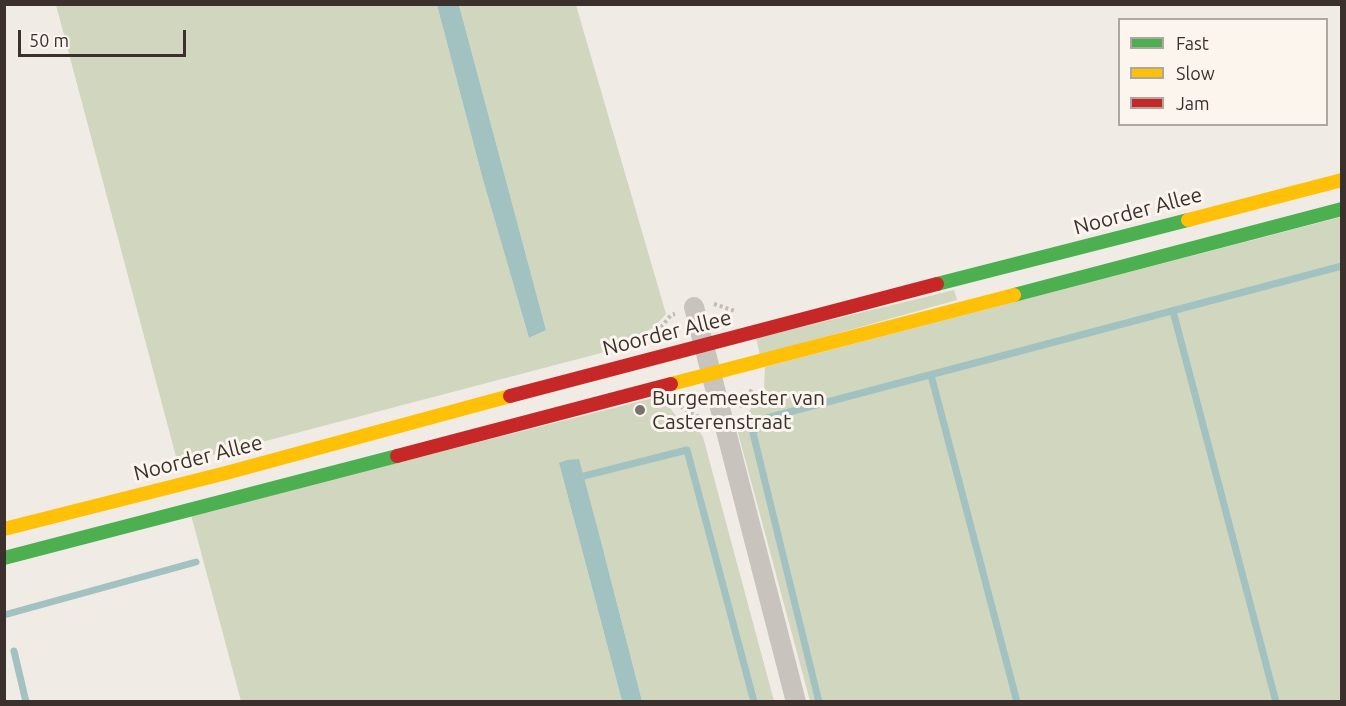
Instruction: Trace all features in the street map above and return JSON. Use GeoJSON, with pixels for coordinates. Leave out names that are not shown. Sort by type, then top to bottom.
{"type":"FeatureCollection","features":[{"type":"Feature","properties":{"kind":"street","name":"Noorder Allee"},"geometry":{"type":"LineString","coordinates":[[4,530],[1341,180]]}},
{"type":"Feature","properties":{"kind":"street"},"geometry":{"type":"LineString","coordinates":[[4,558],[1341,209]]}},
{"type":"Feature","properties":{"kind":"street"},"geometry":{"type":"LineString","coordinates":[[694,308],[796,702]]}},
{"type":"Feature","properties":{"kind":"street"},"geometry":{"type":"LineString","coordinates":[[97,505],[104,531]]}},
{"type":"Feature","properties":{"kind":"green space"},"geometry":{"type":"Polygon","coordinates":[[[56,5],[437,5],[483,180],[529,338],[546,330],[459,5],[576,5],[666,314],[653,328],[601,353],[178,464],[56,5]]]}},
{"type":"Feature","properties":{"kind":"green space"},"geometry":{"type":"Polygon","coordinates":[[[1341,217],[1341,701],[810,701],[737,429],[764,389],[765,367],[1341,217]]]}},
{"type":"Feature","properties":{"kind":"green space"},"geometry":{"type":"Polygon","coordinates":[[[954,290],[957,300],[760,355],[756,338],[954,290]]]}},
{"type":"Feature","properties":{"kind":"green space"},"geometry":{"type":"Polygon","coordinates":[[[661,396],[676,416],[695,424],[703,437],[774,701],[642,701],[604,553],[559,463],[622,701],[241,701],[191,515],[661,396]]]}},
{"type":"Feature","properties":{"kind":"water"},"geometry":{"type":"Polygon","coordinates":[[[437,5],[459,5],[546,330],[529,338],[483,180],[437,5]]]}},
{"type":"Feature","properties":{"kind":"water"},"geometry":{"type":"Polygon","coordinates":[[[579,459],[642,701],[622,701],[559,463],[579,459]]]}},
{"type":"Feature","properties":{"kind":"waterway"},"geometry":{"type":"LineString","coordinates":[[819,702],[753,433],[763,419],[1342,266]]}},
{"type":"Feature","properties":{"kind":"waterway"},"geometry":{"type":"LineString","coordinates":[[1173,311],[1276,702]]}},
{"type":"Feature","properties":{"kind":"waterway"},"geometry":{"type":"LineString","coordinates":[[931,375],[1017,702]]}},
{"type":"Feature","properties":{"kind":"waterway"},"geometry":{"type":"LineString","coordinates":[[576,478],[687,450],[754,702]]}},
{"type":"Feature","properties":{"kind":"waterway"},"geometry":{"type":"LineString","coordinates":[[4,615],[196,562]]}},
{"type":"Feature","properties":{"kind":"waterway"},"geometry":{"type":"LineString","coordinates":[[14,651],[26,702]]}},
{"type":"Feature","properties":{"kind":"traffic: fast"},"geometry":{"type":"LineString","coordinates":[[1014,295],[1342,209]]}},
{"type":"Feature","properties":{"kind":"traffic: fast"},"geometry":{"type":"LineString","coordinates":[[937,284],[1188,220]]}},
{"type":"Feature","properties":{"kind":"traffic: fast"},"geometry":{"type":"LineString","coordinates":[[4,558],[397,456]]}},
{"type":"Feature","properties":{"kind":"traffic: slow"},"geometry":{"type":"LineString","coordinates":[[1188,220],[1342,180]]}},
{"type":"Feature","properties":{"kind":"traffic: slow"},"geometry":{"type":"LineString","coordinates":[[671,384],[1014,295]]}},
{"type":"Feature","properties":{"kind":"traffic: slow"},"geometry":{"type":"LineString","coordinates":[[4,529],[226,473],[510,396]]}},
{"type":"Feature","properties":{"kind":"traffic: jam"},"geometry":{"type":"LineString","coordinates":[[510,396],[937,284]]}},
{"type":"Feature","properties":{"kind":"traffic: jam"},"geometry":{"type":"LineString","coordinates":[[397,456],[671,384]]}},
{"type":"Feature","properties":{"kind":"place","name":"Burgemeester van Casterenstraat"},"geometry":{"type":"Point","coordinates":[640,410]}}]}
